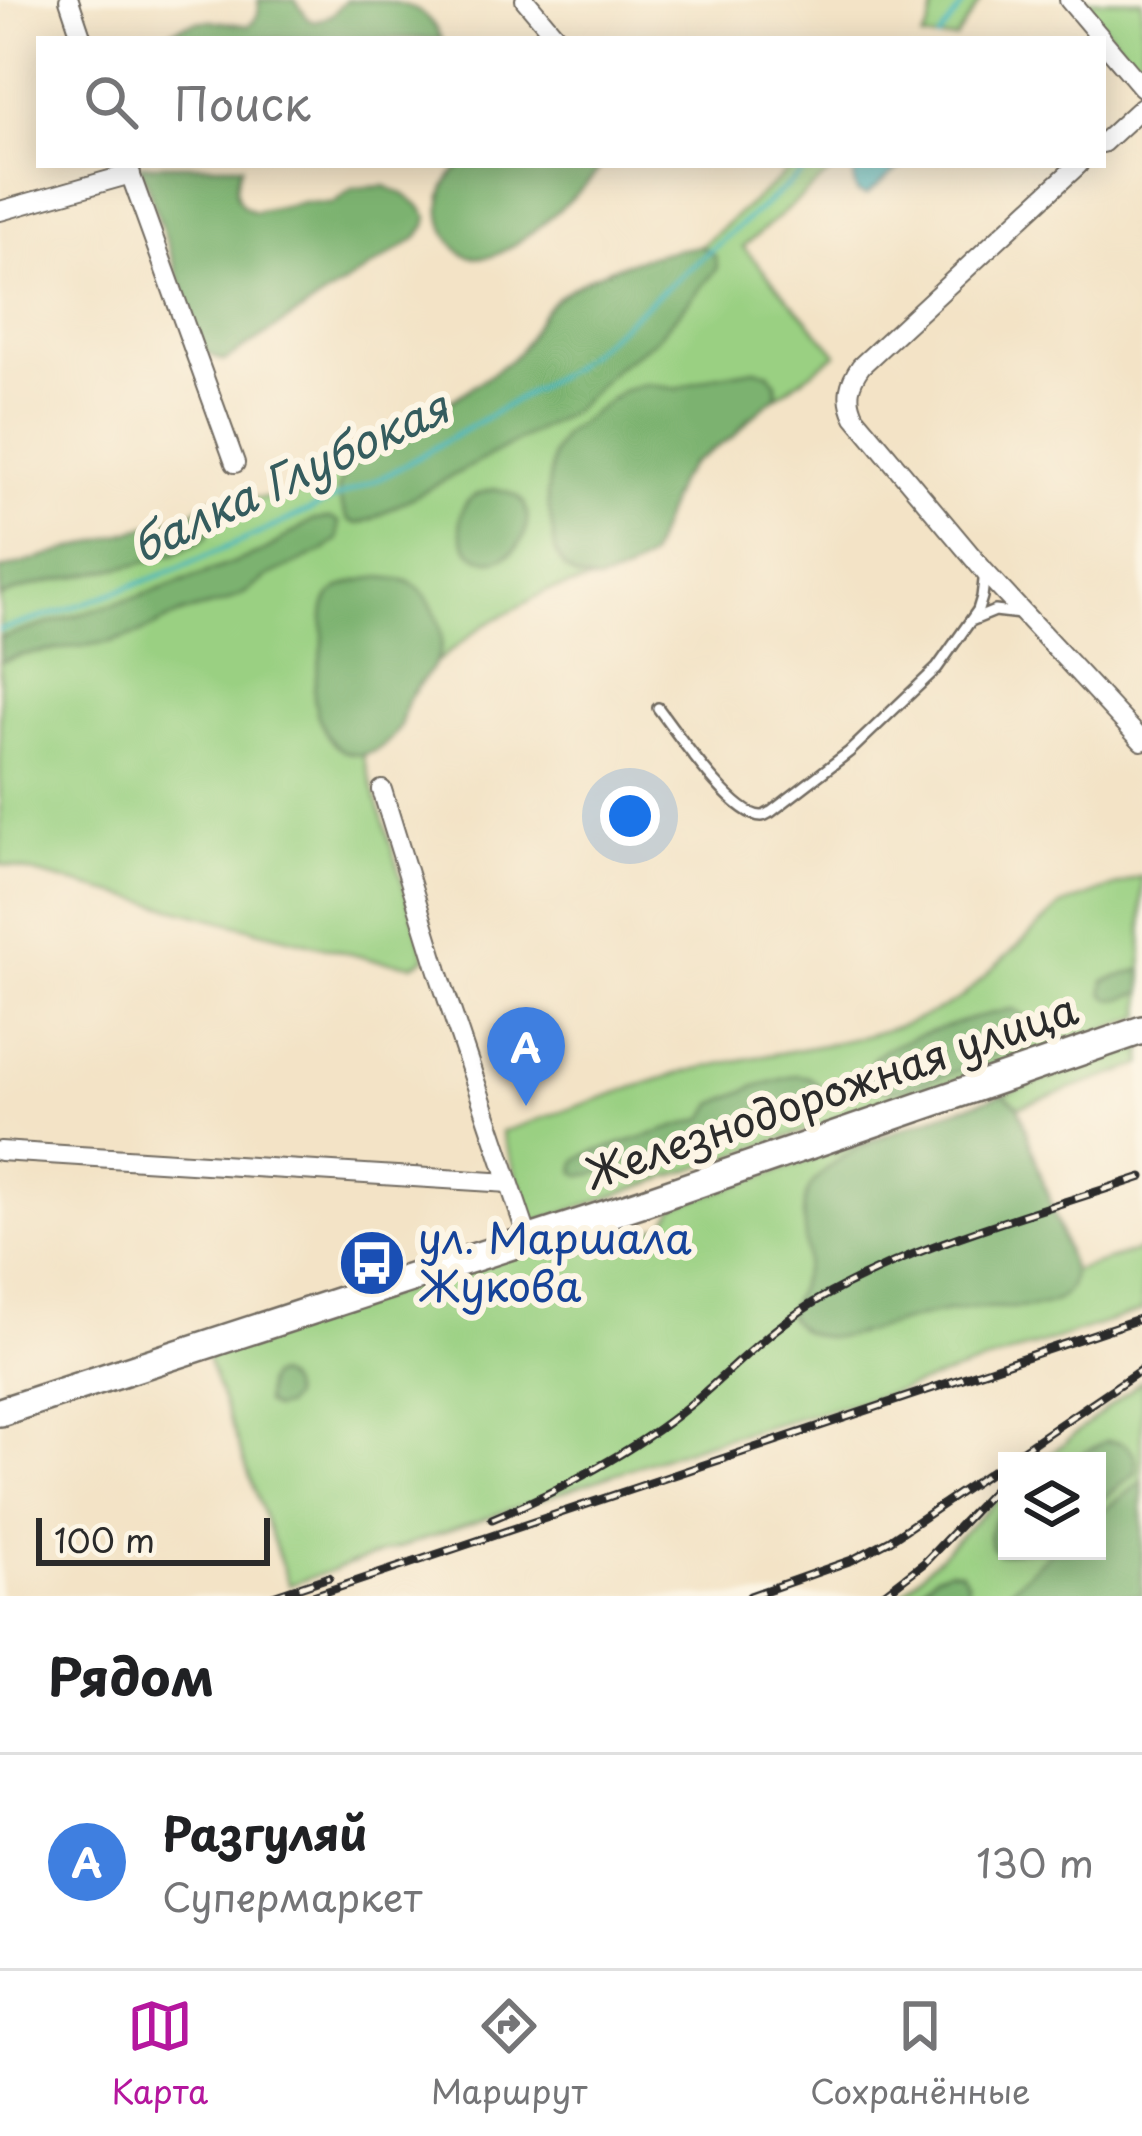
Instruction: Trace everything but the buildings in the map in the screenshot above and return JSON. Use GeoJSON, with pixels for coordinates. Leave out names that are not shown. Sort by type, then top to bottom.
{"type":"FeatureCollection","features":[{"type":"Feature","properties":{"kind":"main road","name":"Железнодорожная улица"},"geometry":{"type":"LineString","coordinates":[[0,1412],[644,1202],[1142,1030]]}},
{"type":"Feature","properties":{"kind":"street"},"geometry":{"type":"LineString","coordinates":[[69,0],[81,36]]}},
{"type":"Feature","properties":{"kind":"street"},"geometry":{"type":"LineString","coordinates":[[526,0],[556,36]]}},
{"type":"Feature","properties":{"kind":"street"},"geometry":{"type":"LineString","coordinates":[[1069,0],[1099,36]]}},
{"type":"Feature","properties":{"kind":"street"},"geometry":{"type":"LineString","coordinates":[[1106,45],[1142,87]]}},
{"type":"Feature","properties":{"kind":"street"},"geometry":{"type":"LineString","coordinates":[[1106,139],[1142,107]]}},
{"type":"Feature","properties":{"kind":"street"},"geometry":{"type":"LineString","coordinates":[[1075,168],[861,366],[848,394],[849,406],[985,572],[1142,741]]}},
{"type":"Feature","properties":{"kind":"street"},"geometry":{"type":"LineString","coordinates":[[0,211],[129,170],[236,463]]}},
{"type":"Feature","properties":{"kind":"street"},"geometry":{"type":"LineString","coordinates":[[382,790],[528,1238]]}},
{"type":"Feature","properties":{"kind":"street"},"geometry":{"type":"LineString","coordinates":[[0,1151],[509,1183]]}},
{"type":"Feature","properties":{"kind":"lane"},"geometry":{"type":"LineString","coordinates":[[658,708],[718,786],[762,816],[832,766],[937,668],[982,597],[985,572]]}},
{"type":"Feature","properties":{"kind":"lane"},"geometry":{"type":"LineString","coordinates":[[969,623],[995,611],[1024,615]]}},
{"type":"Feature","properties":{"kind":"green space"},"geometry":{"type":"Polygon","coordinates":[[[258,0],[295,0],[315,22],[333,14],[346,0],[390,2],[426,16],[439,36],[165,36],[202,21],[248,26],[258,0]]]}},
{"type":"Feature","properties":{"kind":"green space"},"geometry":{"type":"Polygon","coordinates":[[[935,0],[981,0],[958,36],[924,36],[935,0]]]}},
{"type":"Feature","properties":{"kind":"green space"},"geometry":{"type":"Polygon","coordinates":[[[1081,0],[1142,0],[1142,71],[1081,0]]]}},
{"type":"Feature","properties":{"kind":"green space"},"geometry":{"type":"Polygon","coordinates":[[[141,168],[241,168],[238,199],[255,212],[304,202],[333,203],[353,188],[385,186],[420,206],[428,217],[415,239],[224,361],[207,353],[141,168]]]}},
{"type":"Feature","properties":{"kind":"green space"},"geometry":{"type":"Polygon","coordinates":[[[459,168],[599,168],[540,226],[500,253],[480,257],[458,249],[442,221],[443,191],[459,168]]]}},
{"type":"Feature","properties":{"kind":"green space"},"geometry":{"type":"Polygon","coordinates":[[[792,168],[835,168],[743,247],[837,354],[763,406],[734,436],[692,463],[677,482],[649,558],[624,574],[547,591],[480,628],[435,663],[406,703],[400,727],[382,747],[363,756],[426,958],[413,965],[374,960],[0,864],[0,662],[138,634],[182,613],[245,593],[267,577],[311,521],[265,551],[141,596],[0,638],[0,597],[176,554],[201,517],[190,514],[210,500],[290,498],[353,465],[341,477],[357,524],[372,519],[573,411],[617,367],[656,339],[717,269],[716,257],[701,246],[792,168]]]}},
{"type":"Feature","properties":{"kind":"green space"},"geometry":{"type":"Polygon","coordinates":[[[701,246],[716,257],[717,269],[656,339],[617,367],[573,411],[372,519],[358,524],[348,520],[338,491],[353,465],[509,361],[561,295],[619,266],[701,246]]]}},
{"type":"Feature","properties":{"kind":"green space"},"geometry":{"type":"Polygon","coordinates":[[[755,369],[769,373],[777,396],[734,436],[692,463],[677,482],[649,558],[624,574],[597,582],[564,568],[556,553],[547,495],[553,454],[563,435],[622,391],[646,384],[677,389],[755,369]]]}},
{"type":"Feature","properties":{"kind":"green space"},"geometry":{"type":"Polygon","coordinates":[[[497,489],[522,501],[526,528],[512,552],[486,560],[465,544],[461,515],[471,499],[497,489]]]}},
{"type":"Feature","properties":{"kind":"green space"},"geometry":{"type":"Polygon","coordinates":[[[190,514],[201,516],[209,534],[177,553],[0,597],[0,570],[190,514]]]}},
{"type":"Feature","properties":{"kind":"green space"},"geometry":{"type":"Polygon","coordinates":[[[330,518],[339,522],[338,539],[325,550],[223,603],[182,613],[109,642],[0,662],[0,638],[208,572],[265,551],[311,521],[330,518]]]}},
{"type":"Feature","properties":{"kind":"green space"},"geometry":{"type":"Polygon","coordinates":[[[379,577],[407,581],[422,592],[438,621],[440,651],[409,697],[397,731],[377,750],[356,754],[336,745],[316,710],[323,613],[329,597],[340,588],[379,577]]]}},
{"type":"Feature","properties":{"kind":"green space"},"geometry":{"type":"Polygon","coordinates":[[[1142,876],[1142,1017],[533,1223],[501,1132],[677,1074],[860,1037],[929,1014],[962,997],[1061,906],[1142,876]]]}},
{"type":"Feature","properties":{"kind":"green space"},"geometry":{"type":"Polygon","coordinates":[[[1142,969],[1142,992],[1116,999],[1103,993],[1104,981],[1142,969]]]}},
{"type":"Feature","properties":{"kind":"green space"},"geometry":{"type":"Polygon","coordinates":[[[1013,1009],[1023,1014],[1025,1028],[1010,1048],[921,1083],[891,1090],[875,1087],[870,1066],[881,1052],[938,1029],[1013,1009]]]}},
{"type":"Feature","properties":{"kind":"green space"},"geometry":{"type":"Polygon","coordinates":[[[1142,1047],[1142,1065],[1018,1107],[1073,1271],[1142,1249],[1142,1311],[894,1392],[705,1443],[289,1585],[206,1355],[555,1240],[561,1257],[664,1225],[676,1206],[1142,1047]]]}},
{"type":"Feature","properties":{"kind":"green space"},"geometry":{"type":"Polygon","coordinates":[[[797,1075],[818,1084],[819,1093],[809,1105],[594,1174],[575,1172],[577,1161],[585,1155],[705,1118],[714,1104],[797,1075]]]}},
{"type":"Feature","properties":{"kind":"green space"},"geometry":{"type":"Polygon","coordinates":[[[1003,1094],[1018,1106],[1073,1272],[1066,1293],[1044,1305],[954,1310],[845,1336],[817,1336],[797,1326],[788,1316],[806,1262],[804,1204],[818,1177],[837,1161],[893,1132],[1003,1094]]]}},
{"type":"Feature","properties":{"kind":"green space"},"geometry":{"type":"Polygon","coordinates":[[[276,1375],[287,1383],[291,1397],[284,1407],[273,1409],[265,1403],[266,1382],[276,1375]]]}},
{"type":"Feature","properties":{"kind":"green space"},"geometry":{"type":"Polygon","coordinates":[[[1142,1380],[1142,1596],[899,1596],[998,1499],[998,1560],[1106,1560],[1106,1452],[1053,1452],[1142,1380]]]}},
{"type":"Feature","properties":{"kind":"green space"},"geometry":{"type":"Polygon","coordinates":[[[1106,1441],[1120,1443],[1136,1459],[1136,1473],[1106,1497],[1106,1452],[1086,1452],[1106,1441]]]}},
{"type":"Feature","properties":{"kind":"green space"},"geometry":{"type":"Polygon","coordinates":[[[1142,1482],[1142,1596],[1006,1596],[1042,1560],[1106,1560],[1106,1509],[1142,1482]]]}},
{"type":"Feature","properties":{"kind":"green space"},"geometry":{"type":"Polygon","coordinates":[[[998,1516],[998,1554],[990,1542],[998,1516]]]}},
{"type":"Feature","properties":{"kind":"green space"},"geometry":{"type":"Polygon","coordinates":[[[960,1571],[967,1581],[968,1596],[912,1596],[936,1575],[960,1571]]]}},
{"type":"Feature","properties":{"kind":"water"},"geometry":{"type":"Polygon","coordinates":[[[899,168],[866,195],[857,192],[856,171],[899,168]]]}},
{"type":"Feature","properties":{"kind":"waterway","name":"балка Глубокая"},"geometry":{"type":"LineString","coordinates":[[940,36],[963,5]]}},
{"type":"Feature","properties":{"kind":"waterway","name":"балка Глубокая"},"geometry":{"type":"LineString","coordinates":[[0,630],[159,576],[391,473],[571,368],[808,168]]}},
{"type":"Feature","properties":{"kind":"railway"},"geometry":{"type":"LineString","coordinates":[[492,1519],[569,1483],[645,1438],[771,1333],[825,1296],[901,1259],[1142,1177]]}},
{"type":"Feature","properties":{"kind":"railway"},"geometry":{"type":"LineString","coordinates":[[313,1596],[1142,1318]]}},
{"type":"Feature","properties":{"kind":"railway"},"geometry":{"type":"LineString","coordinates":[[750,1596],[852,1560],[890,1540],[1142,1369]]}},
{"type":"Feature","properties":{"kind":"railway"},"geometry":{"type":"LineString","coordinates":[[881,1596],[924,1563],[998,1485]]}},
{"type":"Feature","properties":{"kind":"railway"},"geometry":{"type":"LineString","coordinates":[[273,1596],[329,1577]]}},
{"type":"Feature","properties":{"kind":"place","name":"Разгуляй"},"geometry":{"type":"Point","coordinates":[526,1106]}},
{"type":"Feature","properties":{"kind":"place","name":"ул. Маршала Жукова"},"geometry":{"type":"Point","coordinates":[372,1263]}}]}
